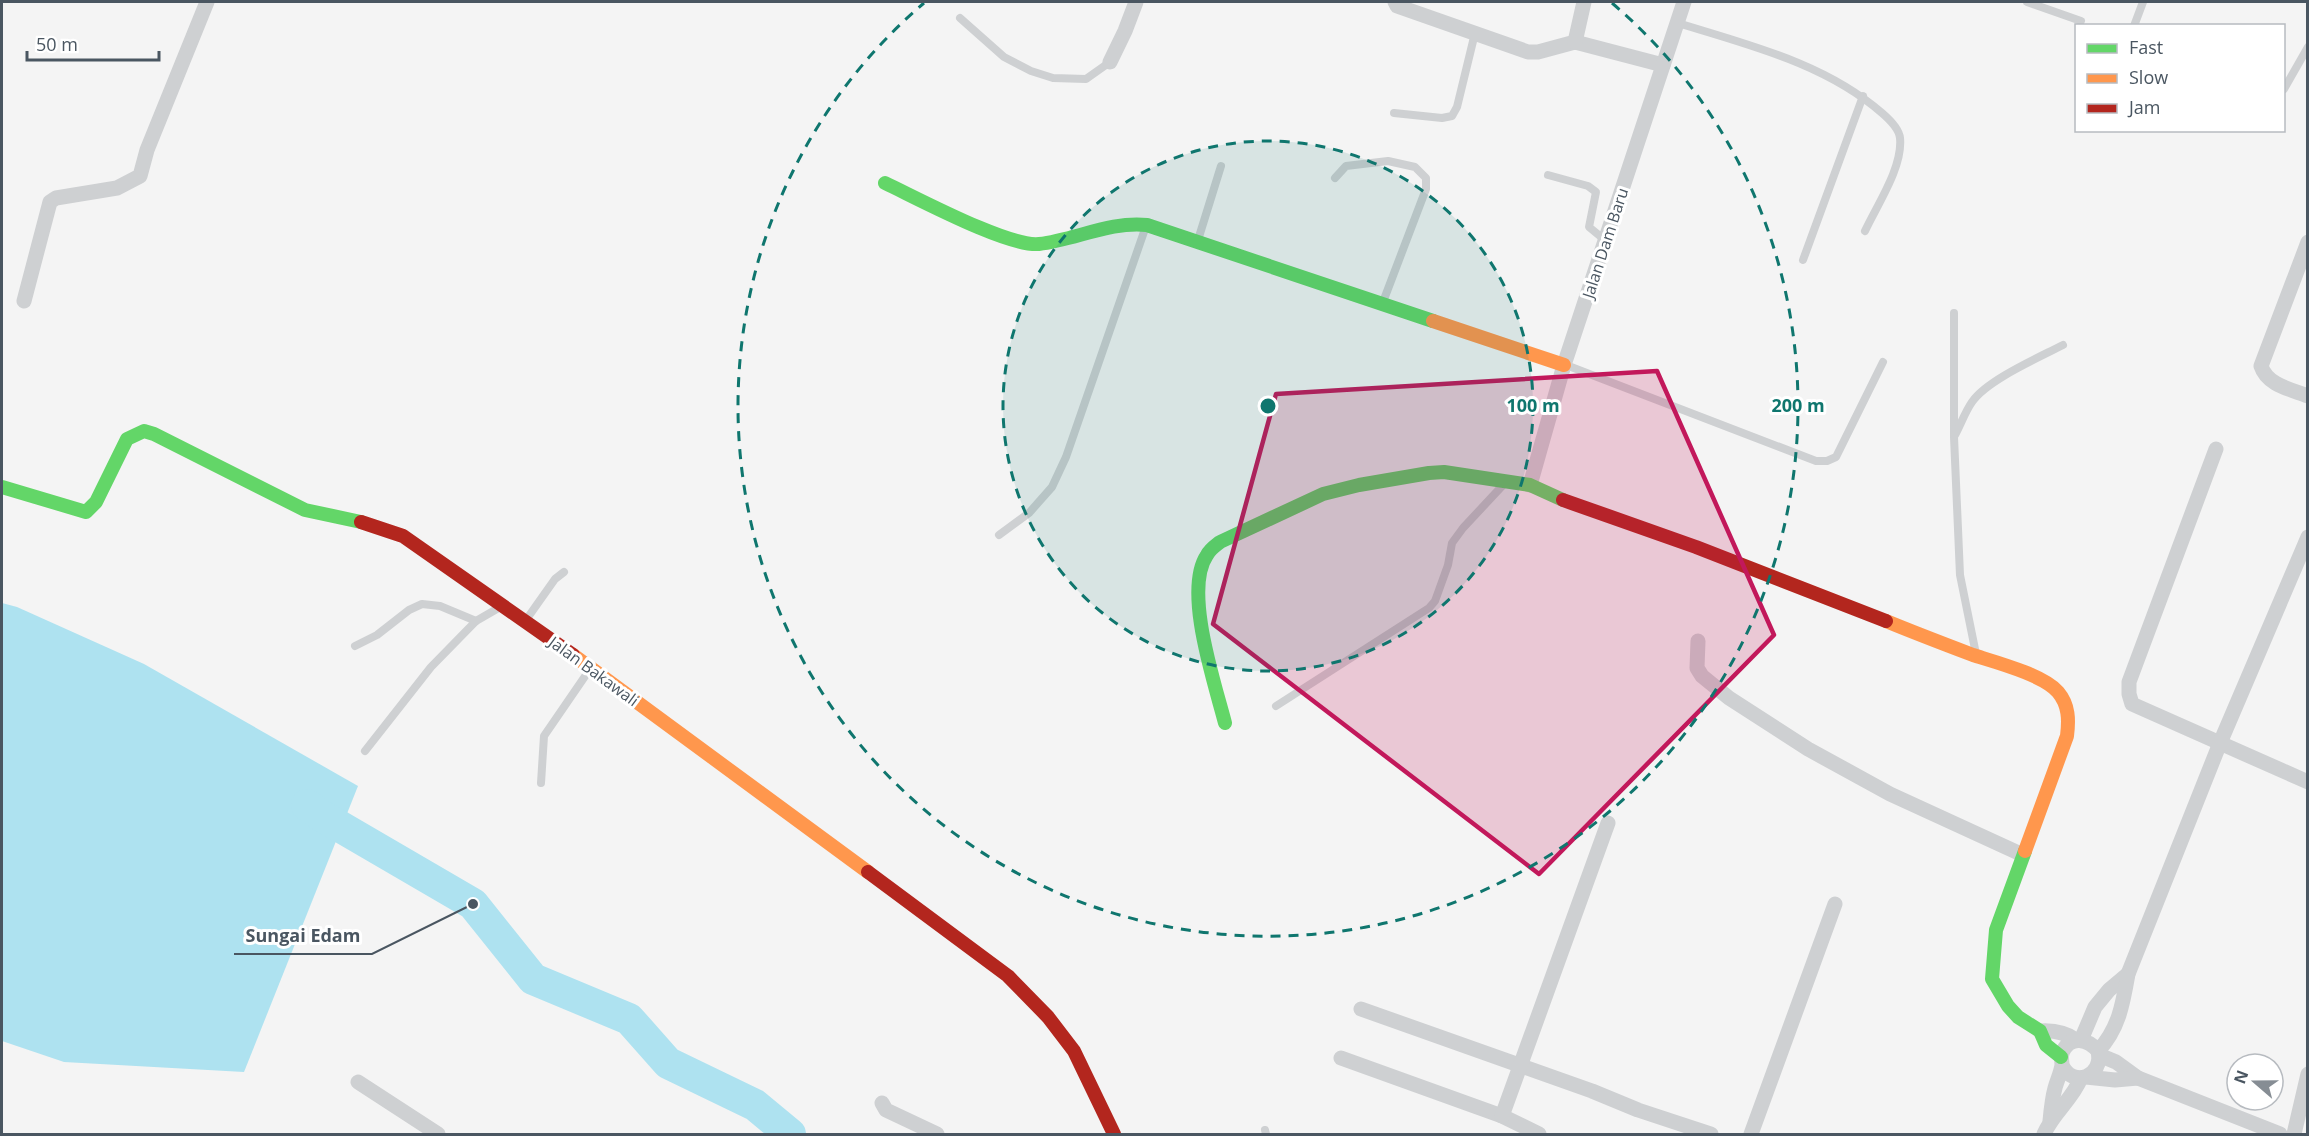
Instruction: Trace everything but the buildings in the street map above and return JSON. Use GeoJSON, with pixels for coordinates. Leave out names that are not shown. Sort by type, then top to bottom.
{"type":"FeatureCollection","features":[{"type":"Feature","properties":{"kind":"street"},"geometry":{"type":"LineString","coordinates":[[24,301],[50,202],[56,198],[117,188],[140,176],[147,150],[207,2]]}},
{"type":"Feature","properties":{"kind":"street"},"geometry":{"type":"LineString","coordinates":[[1110,62],[1136,2]]}},
{"type":"Feature","properties":{"kind":"street"},"geometry":{"type":"LineString","coordinates":[[1395,2],[1397,6],[1528,52],[1538,52],[1575,42],[1663,65]]}},
{"type":"Feature","properties":{"kind":"street"},"geometry":{"type":"LineString","coordinates":[[1575,42],[1584,2]]}},
{"type":"Feature","properties":{"kind":"street","name":"Jalan Dam Baru"},"geometry":{"type":"LineString","coordinates":[[1530,485],[1564,365],[1684,2]]}},
{"type":"Feature","properties":{"kind":"street"},"geometry":{"type":"LineString","coordinates":[[885,183],[1012,241],[1037,244],[1130,223],[1147,225],[1564,365]]}},
{"type":"Feature","properties":{"kind":"street"},"geometry":{"type":"LineString","coordinates":[[2307,242],[2261,366],[2269,380],[2307,396]]}},
{"type":"Feature","properties":{"kind":"street","name":"Jalan Bakawali"},"geometry":{"type":"LineString","coordinates":[[2,487],[86,512],[96,502],[127,439],[144,432],[154,434],[305,510],[368,524],[403,536],[646,708],[1008,976],[1048,1017],[1074,1051],[1114,1134]]}},
{"type":"Feature","properties":{"kind":"street"},"geometry":{"type":"LineString","coordinates":[[2216,449],[2129,682],[2129,694],[2132,704],[2307,782]]}},
{"type":"Feature","properties":{"kind":"street"},"geometry":{"type":"LineString","coordinates":[[1225,723],[1206,649],[1198,591],[1203,560],[1217,545],[1315,496],[1360,484],[1431,472],[1530,485],[1575,505],[1696,547],[1976,656],[2024,671],[2057,690],[2065,703],[2069,718],[2067,736],[1996,930],[1992,979],[2004,1000],[2018,1017],[2040,1031],[2046,1045],[2061,1061],[2069,1075],[2115,1080],[2138,1078]]}},
{"type":"Feature","properties":{"kind":"street"},"geometry":{"type":"LineString","coordinates":[[2047,1128],[2084,1078],[2094,1072],[2098,1064],[2098,1053],[2109,1040],[2117,1024],[2128,974],[2220,743],[2307,537]]}},
{"type":"Feature","properties":{"kind":"street"},"geometry":{"type":"LineString","coordinates":[[1698,641],[1697,668],[1702,676],[1749,711],[1808,749],[1890,794],[2023,855]]}},
{"type":"Feature","properties":{"kind":"street"},"geometry":{"type":"LineString","coordinates":[[1502,1116],[1608,823]]}},
{"type":"Feature","properties":{"kind":"street"},"geometry":{"type":"LineString","coordinates":[[1751,1134],[1835,904]]}},
{"type":"Feature","properties":{"kind":"street"},"geometry":{"type":"LineString","coordinates":[[2047,1128],[2061,1061],[2069,1043],[2079,1040],[2095,1007],[2109,990],[2128,974]]}},
{"type":"Feature","properties":{"kind":"street"},"geometry":{"type":"LineString","coordinates":[[1361,1009],[1521,1065],[1638,1110],[1711,1134]]}},
{"type":"Feature","properties":{"kind":"street"},"geometry":{"type":"LineString","coordinates":[[2040,1031],[2052,1030],[2088,1041],[2098,1053],[2116,1062],[2138,1078],[2280,1134]]}},
{"type":"Feature","properties":{"kind":"street"},"geometry":{"type":"LineString","coordinates":[[1341,1058],[1502,1116],[1539,1134]]}},
{"type":"Feature","properties":{"kind":"street"},"geometry":{"type":"LineString","coordinates":[[2294,1134],[2307,1074]]}},
{"type":"Feature","properties":{"kind":"street"},"geometry":{"type":"LineString","coordinates":[[358,1082],[438,1134]]}},
{"type":"Feature","properties":{"kind":"street"},"geometry":{"type":"LineString","coordinates":[[882,1103],[886,1110],[937,1134]]}},
{"type":"Feature","properties":{"kind":"lane"},"geometry":{"type":"LineString","coordinates":[[2027,2],[2080,21]]}},
{"type":"Feature","properties":{"kind":"lane"},"geometry":{"type":"LineString","coordinates":[[2134,24],[2143,2]]}},
{"type":"Feature","properties":{"kind":"lane"},"geometry":{"type":"LineString","coordinates":[[960,18],[1004,57],[1031,71],[1053,78],[1086,79],[1110,62]]}},
{"type":"Feature","properties":{"kind":"lane"},"geometry":{"type":"LineString","coordinates":[[1678,23],[1769,52],[1824,74],[1863,96],[1891,121],[1900,136],[1899,161],[1865,231]]}},
{"type":"Feature","properties":{"kind":"lane"},"geometry":{"type":"LineString","coordinates":[[1394,113],[1442,118],[1452,116],[1457,106],[1475,33]]}},
{"type":"Feature","properties":{"kind":"lane"},"geometry":{"type":"LineString","coordinates":[[2285,86],[2307,47]]}},
{"type":"Feature","properties":{"kind":"lane"},"geometry":{"type":"LineString","coordinates":[[1803,260],[1863,96]]}},
{"type":"Feature","properties":{"kind":"lane"},"geometry":{"type":"LineString","coordinates":[[1335,178],[1346,166],[1389,161],[1415,167],[1426,178],[1426,189],[1383,304]]}},
{"type":"Feature","properties":{"kind":"lane"},"geometry":{"type":"LineString","coordinates":[[1197,242],[1221,166]]}},
{"type":"Feature","properties":{"kind":"lane"},"geometry":{"type":"LineString","coordinates":[[1548,175],[1588,186],[1596,192],[1589,227],[1606,241]]}},
{"type":"Feature","properties":{"kind":"lane"},"geometry":{"type":"LineString","coordinates":[[999,535],[1029,513],[1052,487],[1066,457],[1147,225]]}},
{"type":"Feature","properties":{"kind":"lane"},"geometry":{"type":"LineString","coordinates":[[1954,313],[1954,437],[1960,575],[1976,656]]}},
{"type":"Feature","properties":{"kind":"lane"},"geometry":{"type":"LineString","coordinates":[[1954,437],[1972,401],[1981,392],[1995,381],[2062,345]]}},
{"type":"Feature","properties":{"kind":"lane"},"geometry":{"type":"LineString","coordinates":[[1564,365],[1816,461],[1827,461],[1836,456],[1882,362]]}},
{"type":"Feature","properties":{"kind":"lane"},"geometry":{"type":"LineString","coordinates":[[1276,706],[1429,608],[1435,602],[1452,543],[1463,528],[1508,481]]}},
{"type":"Feature","properties":{"kind":"lane"},"geometry":{"type":"LineString","coordinates":[[526,621],[555,579],[564,572]]}},
{"type":"Feature","properties":{"kind":"lane"},"geometry":{"type":"LineString","coordinates":[[355,646],[377,635],[409,610],[422,604],[440,606],[476,621]]}},
{"type":"Feature","properties":{"kind":"lane"},"geometry":{"type":"LineString","coordinates":[[365,751],[431,667],[476,621],[503,605]]}},
{"type":"Feature","properties":{"kind":"lane"},"geometry":{"type":"LineString","coordinates":[[541,783],[544,736],[590,668]]}},
{"type":"Feature","properties":{"kind":"highlighted area"},"geometry":{"type":"Polygon","coordinates":[[[1657,371],[1774,635],[1539,874],[1213,624],[1276,394],[1657,371]]]}},
{"type":"Feature","properties":{"kind":"water"},"geometry":{"type":"Polygon","coordinates":[[[2,603],[17,607],[144,664],[358,786],[244,1072],[64,1062],[2,1041],[2,603]]]}},
{"type":"Feature","properties":{"kind":"waterway"},"geometry":{"type":"LineString","coordinates":[[307,805],[473,904],[533,979],[629,1019],[668,1063],[755,1105],[790,1134]]}},
{"type":"Feature","properties":{"kind":"traffic: fast"},"geometry":{"type":"LineString","coordinates":[[885,183],[985,230],[1025,243],[1039,244],[1106,228],[1147,225],[1433,321]]}},
{"type":"Feature","properties":{"kind":"traffic: fast"},"geometry":{"type":"LineString","coordinates":[[2,487],[86,512],[96,502],[127,439],[144,431],[305,510],[361,522]]}},
{"type":"Feature","properties":{"kind":"traffic: fast"},"geometry":{"type":"LineString","coordinates":[[1225,723],[1203,638],[1198,591],[1200,571],[1207,555],[1220,542],[1323,494],[1359,485],[1429,473],[1444,472],[1530,485],[1563,500]]}},
{"type":"Feature","properties":{"kind":"traffic: fast"},"geometry":{"type":"LineString","coordinates":[[2025,851],[1996,930],[1992,979],[2008,1006],[2018,1017],[2040,1031],[2046,1045],[2061,1057]]}},
{"type":"Feature","properties":{"kind":"traffic: slow"},"geometry":{"type":"LineString","coordinates":[[1433,321],[1564,365]]}},
{"type":"Feature","properties":{"kind":"traffic: slow"},"geometry":{"type":"LineString","coordinates":[[1886,621],[2031,675],[2051,686],[2062,697],[2067,713],[2067,736],[2025,851]]}},
{"type":"Feature","properties":{"kind":"traffic: slow"},"geometry":{"type":"LineString","coordinates":[[573,655],[868,872]]}},
{"type":"Feature","properties":{"kind":"traffic: jam"},"geometry":{"type":"LineString","coordinates":[[1563,500],[1696,547],[1886,621]]}},
{"type":"Feature","properties":{"kind":"traffic: jam"},"geometry":{"type":"LineString","coordinates":[[361,522],[403,536],[573,655]]}},
{"type":"Feature","properties":{"kind":"traffic: jam"},"geometry":{"type":"LineString","coordinates":[[868,872],[1008,976],[1048,1017],[1074,1051],[1114,1134]]}},
{"type":"Feature","properties":{"kind":"place","name":"Sungai Edam"},"geometry":{"type":"Point","coordinates":[473,904]}}]}
